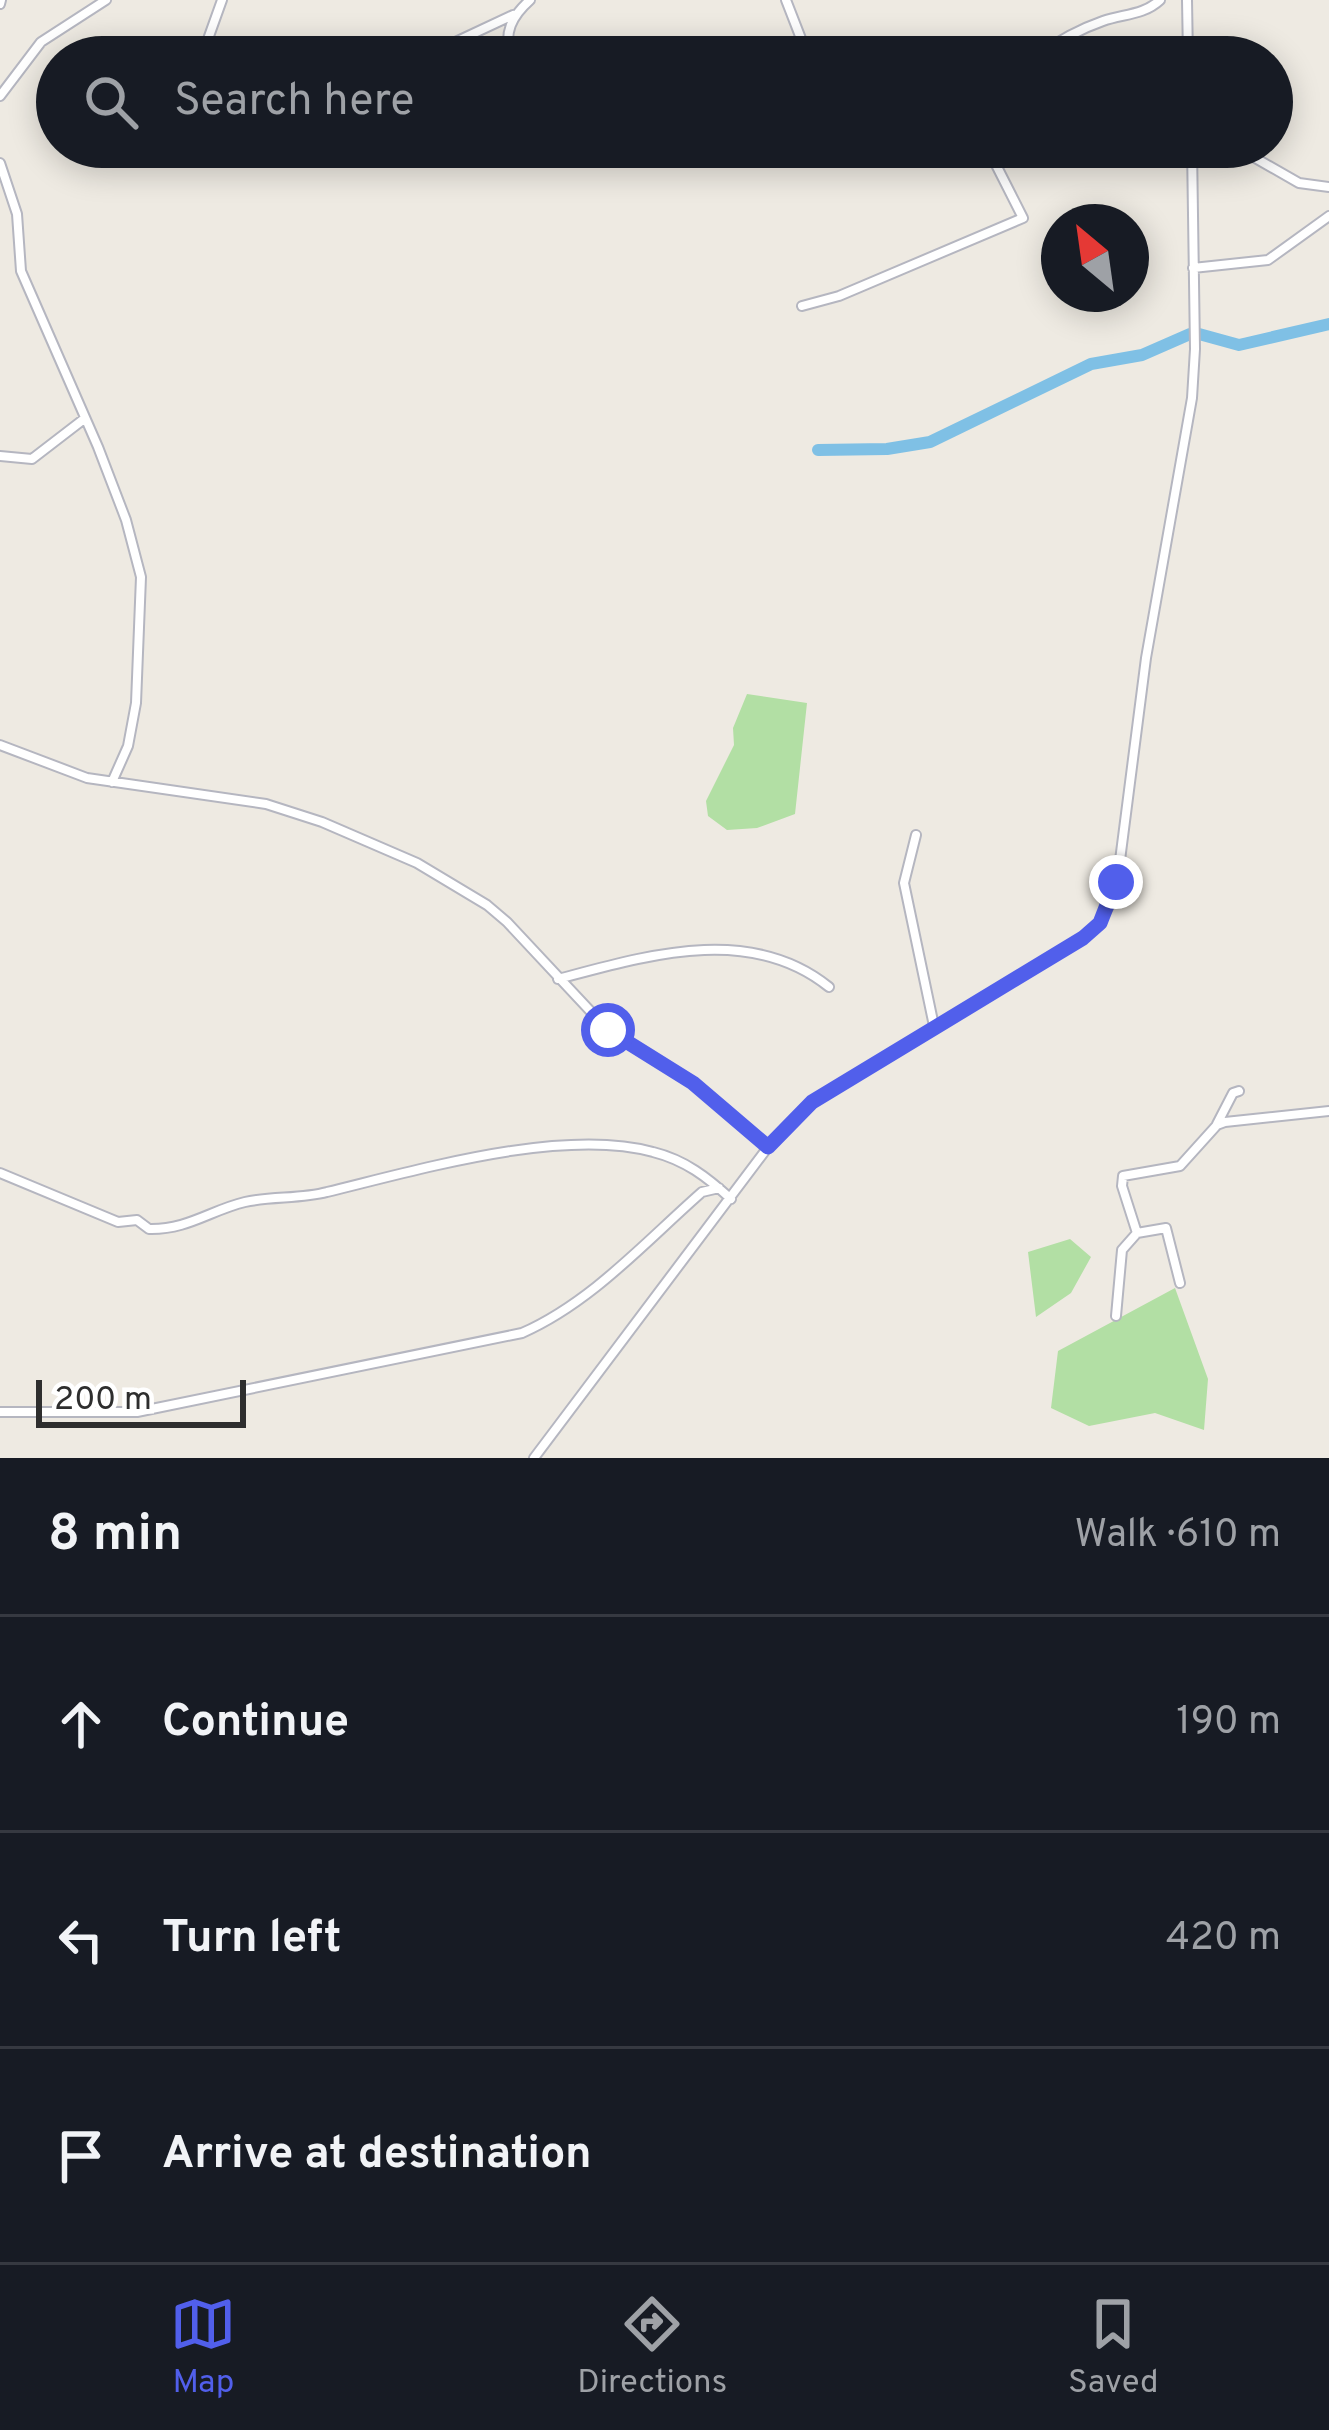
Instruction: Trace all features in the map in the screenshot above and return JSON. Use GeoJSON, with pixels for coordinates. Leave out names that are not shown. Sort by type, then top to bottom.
{"type":"FeatureCollection","features":[{"type":"Feature","properties":{"kind":"street"},"geometry":{"type":"LineString","coordinates":[[50,36],[106,0]]}},
{"type":"Feature","properties":{"kind":"street"},"geometry":{"type":"LineString","coordinates":[[209,36],[222,0]]}},
{"type":"Feature","properties":{"kind":"street"},"geometry":{"type":"LineString","coordinates":[[464,36],[513,15],[530,0]]}},
{"type":"Feature","properties":{"kind":"street"},"geometry":{"type":"LineString","coordinates":[[786,0],[800,36]]}},
{"type":"Feature","properties":{"kind":"street"},"geometry":{"type":"LineString","coordinates":[[1076,36],[1160,0]]}},
{"type":"Feature","properties":{"kind":"street"},"geometry":{"type":"LineString","coordinates":[[1187,0],[1188,36]]}},
{"type":"Feature","properties":{"kind":"street"},"geometry":{"type":"LineString","coordinates":[[509,36],[513,15]]}},
{"type":"Feature","properties":{"kind":"street"},"geometry":{"type":"LineString","coordinates":[[0,96],[36,49]]}},
{"type":"Feature","properties":{"kind":"street"},"geometry":{"type":"LineString","coordinates":[[0,163],[16,214],[20,267],[126,520],[142,592],[136,703],[128,746],[112,782]]}},
{"type":"Feature","properties":{"kind":"street"},"geometry":{"type":"LineString","coordinates":[[802,306],[839,296],[1023,218],[998,168]]}},
{"type":"Feature","properties":{"kind":"street"},"geometry":{"type":"LineString","coordinates":[[534,1458],[768,1147],[812,1102],[1083,938],[1100,923],[1111,902],[1146,658],[1192,398],[1192,168]]}},
{"type":"Feature","properties":{"kind":"street"},"geometry":{"type":"LineString","coordinates":[[1273,168],[1299,183],[1329,187]]}},
{"type":"Feature","properties":{"kind":"street"},"geometry":{"type":"LineString","coordinates":[[1193,268],[1268,260],[1329,216]]}},
{"type":"Feature","properties":{"kind":"street"},"geometry":{"type":"LineString","coordinates":[[0,456],[32,459],[84,419]]}},
{"type":"Feature","properties":{"kind":"street"},"geometry":{"type":"LineString","coordinates":[[0,745],[66,773],[266,804],[322,822],[417,863],[487,905],[608,1030],[693,1083],[768,1147]]}},
{"type":"Feature","properties":{"kind":"street"},"geometry":{"type":"LineString","coordinates":[[916,836],[904,884],[934,1026]]}},
{"type":"Feature","properties":{"kind":"street"},"geometry":{"type":"LineString","coordinates":[[558,979],[656,954],[718,949],[750,953],[795,968],[829,987]]}},
{"type":"Feature","properties":{"kind":"street"},"geometry":{"type":"LineString","coordinates":[[1137,1233],[1123,1176],[1180,1166],[1217,1125],[1239,1091]]}},
{"type":"Feature","properties":{"kind":"street"},"geometry":{"type":"LineString","coordinates":[[1217,1125],[1329,1112]]}},
{"type":"Feature","properties":{"kind":"street"},"geometry":{"type":"LineString","coordinates":[[0,1173],[118,1222],[137,1220],[158,1230],[188,1226],[243,1202],[328,1192],[468,1159],[546,1148],[651,1151],[693,1167],[731,1199]]}},
{"type":"Feature","properties":{"kind":"street"},"geometry":{"type":"LineString","coordinates":[[0,1412],[137,1412],[522,1333],[595,1287],[702,1192],[719,1188]]}},
{"type":"Feature","properties":{"kind":"street"},"geometry":{"type":"LineString","coordinates":[[1116,1316],[1120,1258],[1137,1233],[1166,1228],[1180,1283]]}},
{"type":"Feature","properties":{"kind":"green space"},"geometry":{"type":"Polygon","coordinates":[[[747,694],[807,703],[795,814],[757,828],[727,830],[708,816],[706,801],[734,745],[733,728],[747,694]]]}},
{"type":"Feature","properties":{"kind":"green space"},"geometry":{"type":"Polygon","coordinates":[[[1070,1239],[1091,1257],[1071,1293],[1036,1317],[1028,1252],[1070,1239]]]}},
{"type":"Feature","properties":{"kind":"green space"},"geometry":{"type":"Polygon","coordinates":[[[1175,1288],[1208,1379],[1204,1430],[1155,1413],[1089,1426],[1051,1408],[1058,1351],[1175,1288]]]}},
{"type":"Feature","properties":{"kind":"waterway"},"geometry":{"type":"LineString","coordinates":[[1199,334],[1239,345],[1329,324]]}},
{"type":"Feature","properties":{"kind":"waterway"},"geometry":{"type":"LineString","coordinates":[[818,450],[887,449],[930,442],[1091,364],[1142,355],[1190,334]]}},
{"type":"Feature","properties":{"kind":"route"},"geometry":{"type":"LineString","coordinates":[[608,1030],[693,1083],[768,1147],[812,1102],[1083,938],[1100,923],[1116,882]]}}]}
